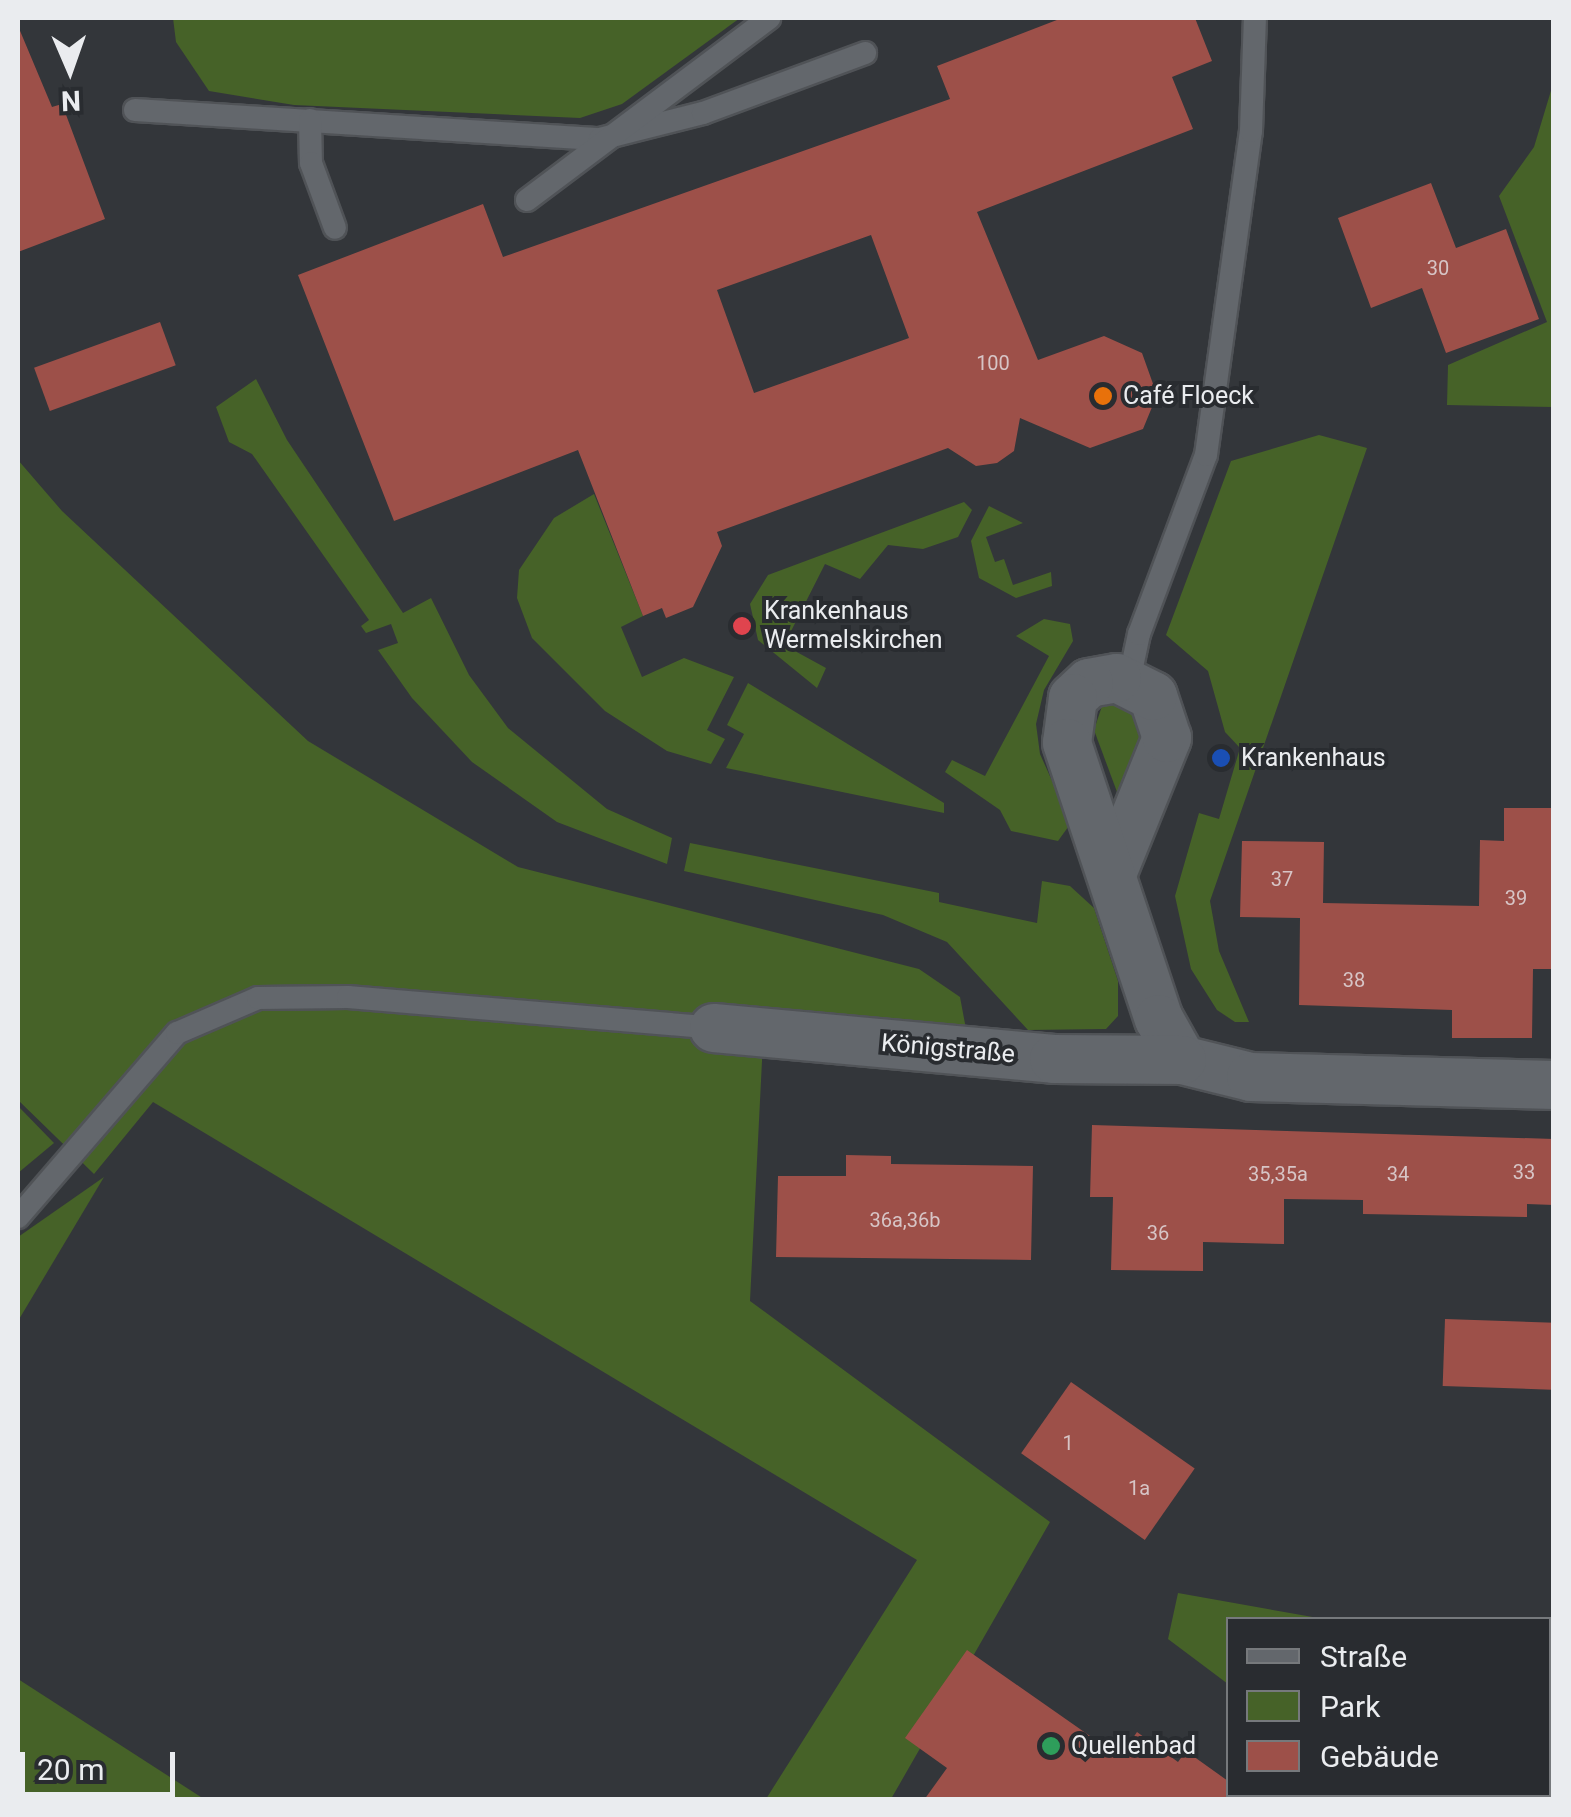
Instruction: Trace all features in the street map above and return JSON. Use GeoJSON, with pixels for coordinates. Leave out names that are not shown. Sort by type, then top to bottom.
{"type":"FeatureCollection","features":[{"type":"Feature","properties":{"kind":"street"},"geometry":{"type":"LineString","coordinates":[[1112,874],[1167,738],[1160,706],[1130,681],[1090,683],[1065,720],[1112,874],[1158,1019],[1182,1060]]}},
{"type":"Feature","properties":{"kind":"street","name":"Königstraße"},"geometry":{"type":"LineString","coordinates":[[714,1028],[1054,1060],[1182,1060],[1251,1077],[1554,1085]]}},
{"type":"Feature","properties":{"kind":"lane"},"geometry":{"type":"LineString","coordinates":[[527,200],[600,139],[770,18]]}},
{"type":"Feature","properties":{"kind":"lane"},"geometry":{"type":"LineString","coordinates":[[1130,681],[1139,634],[1206,455],[1251,131],[1255,18]]}},
{"type":"Feature","properties":{"kind":"lane"},"geometry":{"type":"LineString","coordinates":[[136,110],[600,139],[703,113],[864,53]]}},
{"type":"Feature","properties":{"kind":"lane"},"geometry":{"type":"LineString","coordinates":[[310,120],[311,163],[335,228]]}},
{"type":"Feature","properties":{"kind":"lane"},"geometry":{"type":"LineString","coordinates":[[18,1217],[177,1033],[258,998],[348,997],[714,1028]]}},
{"type":"Feature","properties":{"kind":"green space"},"geometry":{"type":"Polygon","coordinates":[[[173,18],[740,18],[622,104],[580,118],[294,105],[209,91],[176,42],[173,18]]]}},
{"type":"Feature","properties":{"kind":"green space"},"geometry":{"type":"Polygon","coordinates":[[[1553,84],[1553,407],[1447,405],[1448,365],[1547,322],[1499,196],[1534,147],[1553,84]]]}},
{"type":"Feature","properties":{"kind":"green space"},"geometry":{"type":"Polygon","coordinates":[[[256,379],[287,440],[403,613],[431,598],[469,675],[508,728],[607,809],[672,838],[667,864],[557,822],[472,762],[412,698],[378,650],[398,643],[391,624],[366,633],[361,626],[369,620],[252,454],[229,442],[216,407],[256,379]]]}},
{"type":"Feature","properties":{"kind":"green space"},"geometry":{"type":"Polygon","coordinates":[[[1319,435],[1367,448],[1210,901],[1219,951],[1249,1022],[1235,1022],[1217,1010],[1191,969],[1175,896],[1199,813],[1219,819],[1240,748],[1225,732],[1208,671],[1166,635],[1231,461],[1319,435]]]}},
{"type":"Feature","properties":{"kind":"green space"},"geometry":{"type":"Polygon","coordinates":[[[18,460],[62,511],[308,741],[518,867],[919,969],[960,997],[966,1029],[763,1041],[750,1301],[1050,1522],[891,1799],[766,1799],[917,1560],[153,1102],[94,1174],[18,1100],[18,460]]]}},
{"type":"Feature","properties":{"kind":"green space"},"geometry":{"type":"Polygon","coordinates":[[[594,494],[643,616],[621,627],[642,677],[684,658],[734,677],[707,730],[725,739],[711,764],[667,751],[605,711],[532,638],[517,598],[519,570],[554,518],[594,494]]]}},
{"type":"Feature","properties":{"kind":"green space"},"geometry":{"type":"Polygon","coordinates":[[[964,502],[972,510],[958,537],[923,549],[888,545],[860,579],[825,564],[784,645],[826,668],[817,688],[758,640],[750,604],[768,575],[964,502]]]}},
{"type":"Feature","properties":{"kind":"green space"},"geometry":{"type":"Polygon","coordinates":[[[989,506],[1023,523],[986,537],[995,562],[1004,559],[1013,585],[1051,572],[1052,586],[1016,598],[979,578],[971,541],[989,506]]]}},
{"type":"Feature","properties":{"kind":"green space"},"geometry":{"type":"Polygon","coordinates":[[[1044,619],[1070,624],[1073,641],[1044,690],[1036,724],[1040,754],[1071,823],[1058,841],[1011,831],[1000,810],[945,772],[952,760],[985,776],[1049,656],[1016,636],[1044,619]]]}},
{"type":"Feature","properties":{"kind":"green space"},"geometry":{"type":"Polygon","coordinates":[[[748,683],[944,803],[944,813],[726,768],[744,734],[727,725],[748,683]]]}},
{"type":"Feature","properties":{"kind":"green space"},"geometry":{"type":"Polygon","coordinates":[[[1117,699],[1149,725],[1120,800],[1094,730],[1102,706],[1117,699]]]}},
{"type":"Feature","properties":{"kind":"green space"},"geometry":{"type":"Polygon","coordinates":[[[690,843],[939,893],[939,902],[1037,923],[1042,881],[1070,886],[1094,908],[1118,981],[1118,1016],[1106,1029],[1028,1030],[947,942],[883,915],[684,871],[690,843]]]}},
{"type":"Feature","properties":{"kind":"green space"},"geometry":{"type":"Polygon","coordinates":[[[18,1106],[54,1143],[18,1173],[18,1106]]]}},
{"type":"Feature","properties":{"kind":"green space"},"geometry":{"type":"Polygon","coordinates":[[[104,1177],[18,1321],[18,1237],[104,1177]]]}},
{"type":"Feature","properties":{"kind":"green space"},"geometry":{"type":"Polygon","coordinates":[[[1178,1593],[1313,1617],[1226,1617],[1226,1682],[1168,1639],[1178,1593]]]}},
{"type":"Feature","properties":{"kind":"green space"},"geometry":{"type":"Polygon","coordinates":[[[18,1679],[204,1799],[18,1799],[18,1679]]]}},
{"type":"Feature","properties":{"kind":"green space"},"geometry":{"type":"Polygon","coordinates":[[[1551,1730],[1553,1799],[1466,1797],[1551,1797],[1551,1730]]]}},
{"type":"Feature","properties":{"kind":"building"},"geometry":{"type":"Polygon","coordinates":[[[1062,18],[1195,18],[1212,61],[1172,77],[1193,129],[977,212],[1038,360],[1104,336],[1142,353],[1157,395],[1143,429],[1090,448],[1020,418],[1014,451],[997,463],[976,466],[948,448],[717,532],[722,546],[693,607],[666,618],[662,608],[643,616],[578,450],[394,521],[298,275],[483,204],[503,257],[950,99],[937,66],[1062,18]],[[871,235],[717,290],[754,393],[909,338],[871,235]]]}},
{"type":"Feature","properties":{"kind":"building"},"geometry":{"type":"Polygon","coordinates":[[[18,26],[52,107],[62,104],[105,219],[18,252],[18,26]]]}},
{"type":"Feature","properties":{"kind":"building"},"geometry":{"type":"Polygon","coordinates":[[[1431,183],[1456,248],[1506,229],[1539,319],[1446,353],[1422,288],[1371,308],[1338,218],[1431,183]]]}},
{"type":"Feature","properties":{"kind":"building"},"geometry":{"type":"Polygon","coordinates":[[[160,322],[176,365],[50,411],[34,368],[160,322]]]}},
{"type":"Feature","properties":{"kind":"building"},"geometry":{"type":"Polygon","coordinates":[[[1504,808],[1554,808],[1552,969],[1533,969],[1532,1038],[1452,1038],[1452,1010],[1299,1005],[1300,918],[1240,917],[1242,841],[1324,842],[1323,903],[1479,906],[1480,840],[1504,841],[1504,808]]]}},
{"type":"Feature","properties":{"kind":"building"},"geometry":{"type":"Polygon","coordinates":[[[1092,1125],[1554,1139],[1554,1205],[1527,1204],[1527,1217],[1363,1214],[1363,1200],[1284,1199],[1284,1244],[1203,1242],[1203,1271],[1111,1270],[1113,1197],[1090,1197],[1092,1125]]]}},
{"type":"Feature","properties":{"kind":"building"},"geometry":{"type":"Polygon","coordinates":[[[846,1155],[891,1156],[891,1164],[1033,1166],[1031,1260],[776,1257],[778,1176],[846,1176],[846,1155]]]}},
{"type":"Feature","properties":{"kind":"building"},"geometry":{"type":"Polygon","coordinates":[[[1445,1319],[1554,1323],[1552,1390],[1443,1386],[1445,1319]]]}},
{"type":"Feature","properties":{"kind":"building"},"geometry":{"type":"Polygon","coordinates":[[[1071,1382],[1195,1469],[1145,1540],[1021,1453],[1071,1382]]]}},
{"type":"Feature","properties":{"kind":"building","name":"Quellenbad"},"geometry":{"type":"Polygon","coordinates":[[[967,1650],[1120,1757],[1137,1732],[1178,1762],[1186,1751],[1226,1780],[1226,1797],[1255,1800],[924,1800],[947,1768],[905,1738],[967,1650]]]}},
{"type":"Feature","properties":{"kind":"place","name":"Café Floeck"},"geometry":{"type":"Point","coordinates":[1103,396]}},
{"type":"Feature","properties":{"kind":"place","name":"Krankenhaus Wermelskirchen"},"geometry":{"type":"Point","coordinates":[742,626]}},
{"type":"Feature","properties":{"kind":"place","name":"Krankenhaus"},"geometry":{"type":"Point","coordinates":[1221,758]}},
{"type":"Feature","properties":{"kind":"place","name":"Quellenbad"},"geometry":{"type":"Point","coordinates":[1051,1746]}}]}
